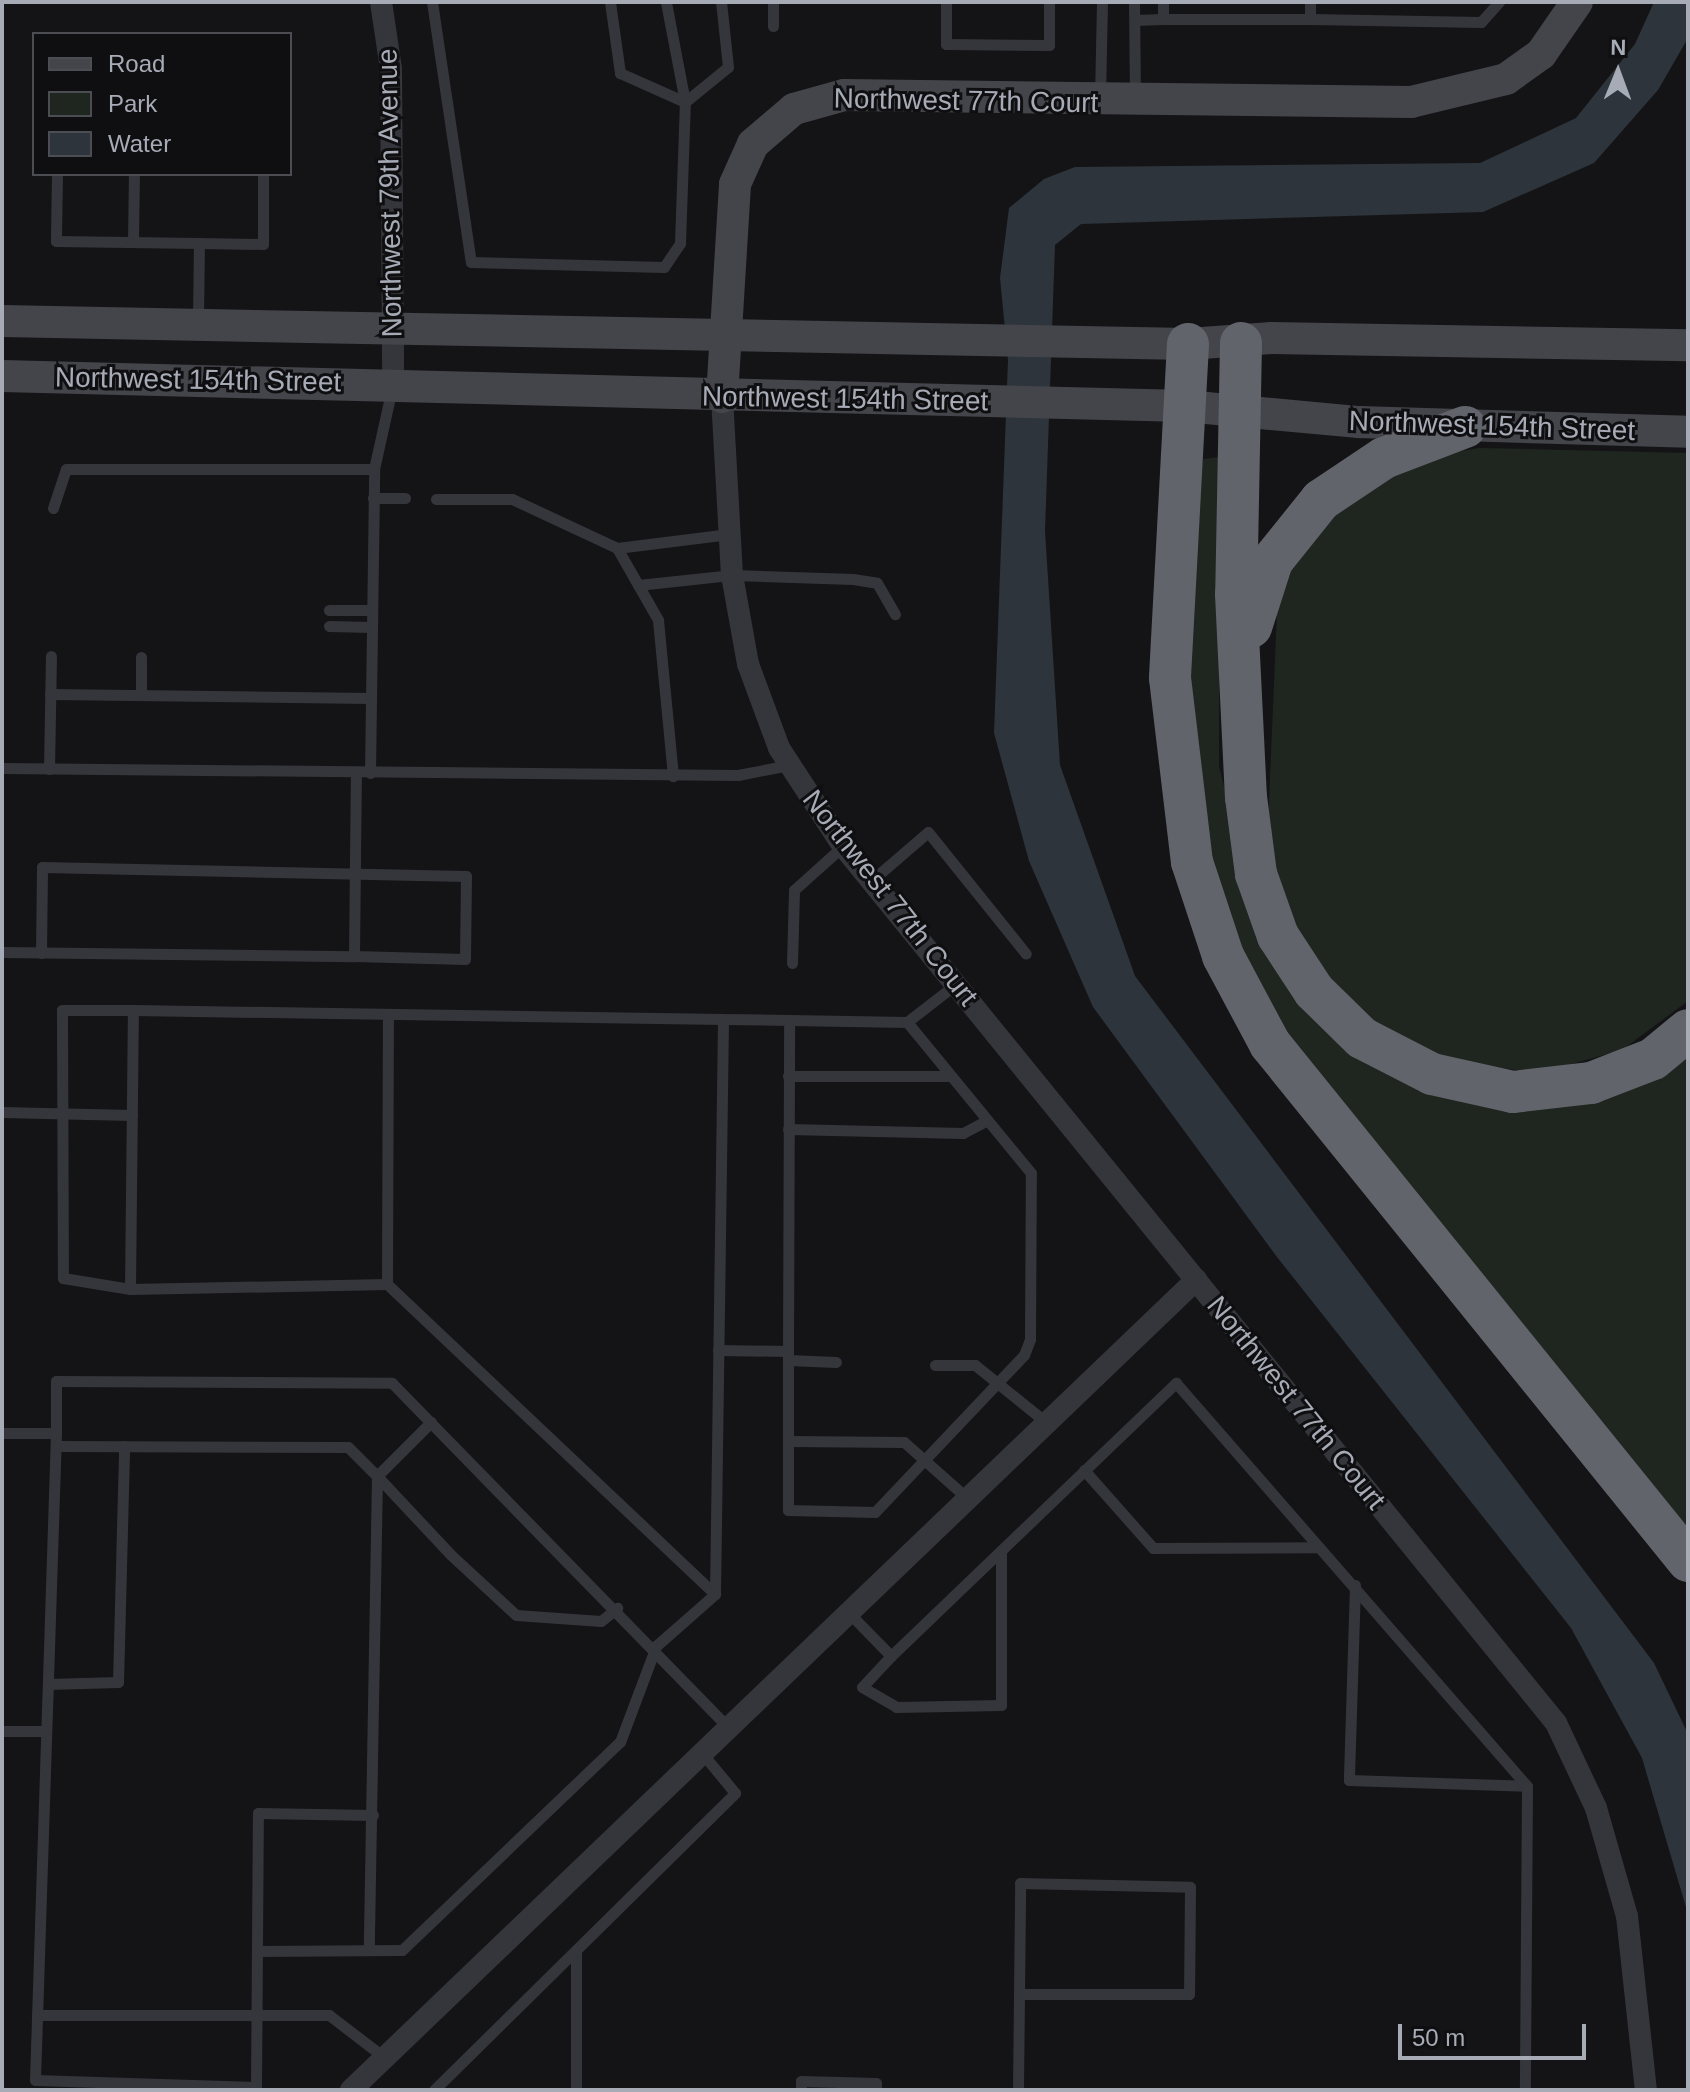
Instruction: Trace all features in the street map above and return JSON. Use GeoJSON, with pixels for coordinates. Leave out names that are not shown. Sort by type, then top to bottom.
{"type":"FeatureCollection","features":[{"type":"Feature","properties":{"kind":"highway"},"geometry":{"type":"LineString","coordinates":[[1241,343],[1238,413],[1241,671],[1256,874],[1285,947],[1314,991],[1362,1038],[1432,1074],[1513,1092],[1591,1083],[1653,1059],[1688,1030]]}},
{"type":"Feature","properties":{"kind":"highway"},"geometry":{"type":"LineString","coordinates":[[1188,344],[1170,678],[1186,831],[1223,956],[1270,1044],[1688,1561]]}},
{"type":"Feature","properties":{"kind":"highway"},"geometry":{"type":"LineString","coordinates":[[1241,671],[1266,575],[1298,523],[1366,467],[1465,427]]}},
{"type":"Feature","properties":{"kind":"main road","name":"Northwest 77th Court"},"geometry":{"type":"LineString","coordinates":[[722,397],[723,336],[735,184],[769,124],[817,99],[844,95],[1135,104],[1458,95],[1506,79],[1541,54],[1577,2]]}},
{"type":"Feature","properties":{"kind":"main road","name":"Northwest 154th Street"},"geometry":{"type":"LineString","coordinates":[[2,321],[1188,344],[1688,345]]}},
{"type":"Feature","properties":{"kind":"main road","name":"Northwest 154th Street"},"geometry":{"type":"LineString","coordinates":[[2,376],[393,385],[722,397],[1185,406],[1238,413],[1465,427],[1688,432]]}},
{"type":"Feature","properties":{"kind":"street","name":"Northwest 79th Avenue"},"geometry":{"type":"LineString","coordinates":[[381,2],[391,69],[393,385]]}},
{"type":"Feature","properties":{"kind":"street","name":"Northwest 77th Court"},"geometry":{"type":"LineString","coordinates":[[722,397],[732,575],[748,664],[789,765],[843,846],[871,881],[1556,1723],[1596,1808],[1627,1916],[1646,2090]]}},
{"type":"Feature","properties":{"kind":"street"},"geometry":{"type":"LineString","coordinates":[[351,2090],[1196,1280]]}},
{"type":"Feature","properties":{"kind":"lane"},"geometry":{"type":"LineString","coordinates":[[432,2],[471,262],[664,267],[680,243],[685,102],[666,2]]}},
{"type":"Feature","properties":{"kind":"lane"},"geometry":{"type":"LineString","coordinates":[[610,2],[620,73],[685,102]]}},
{"type":"Feature","properties":{"kind":"lane"},"geometry":{"type":"LineString","coordinates":[[685,102],[728,67],[721,2]]}},
{"type":"Feature","properties":{"kind":"lane"},"geometry":{"type":"LineString","coordinates":[[773,2],[773,26]]}},
{"type":"Feature","properties":{"kind":"lane"},"geometry":{"type":"LineString","coordinates":[[946,2],[946,44],[1049,45],[1049,2]]}},
{"type":"Feature","properties":{"kind":"lane"},"geometry":{"type":"LineString","coordinates":[[1100,103],[1102,2]]}},
{"type":"Feature","properties":{"kind":"lane"},"geometry":{"type":"LineString","coordinates":[[1134,2],[1135,104]]}},
{"type":"Feature","properties":{"kind":"lane"},"geometry":{"type":"LineString","coordinates":[[1163,2],[1163,19]]}},
{"type":"Feature","properties":{"kind":"lane"},"geometry":{"type":"LineString","coordinates":[[1310,2],[1310,19]]}},
{"type":"Feature","properties":{"kind":"lane"},"geometry":{"type":"LineString","coordinates":[[1135,20],[1481,22],[1499,2]]}},
{"type":"Feature","properties":{"kind":"lane"},"geometry":{"type":"LineString","coordinates":[[57,176],[56,241],[263,244],[263,176]]}},
{"type":"Feature","properties":{"kind":"lane"},"geometry":{"type":"LineString","coordinates":[[133,242],[134,176]]}},
{"type":"Feature","properties":{"kind":"lane"},"geometry":{"type":"LineString","coordinates":[[198,325],[199,243]]}},
{"type":"Feature","properties":{"kind":"lane"},"geometry":{"type":"LineString","coordinates":[[370,773],[374,469],[393,385]]}},
{"type":"Feature","properties":{"kind":"lane"},"geometry":{"type":"LineString","coordinates":[[53,508],[66,469],[374,469]]}},
{"type":"Feature","properties":{"kind":"lane"},"geometry":{"type":"LineString","coordinates":[[373,498],[405,498]]}},
{"type":"Feature","properties":{"kind":"lane"},"geometry":{"type":"LineString","coordinates":[[436,499],[512,499],[617,548],[729,534]]}},
{"type":"Feature","properties":{"kind":"lane"},"geometry":{"type":"LineString","coordinates":[[617,548],[658,620],[673,776]]}},
{"type":"Feature","properties":{"kind":"lane"},"geometry":{"type":"LineString","coordinates":[[638,585],[732,575],[877,583],[895,614]]}},
{"type":"Feature","properties":{"kind":"lane"},"geometry":{"type":"LineString","coordinates":[[329,610],[371,610]]}},
{"type":"Feature","properties":{"kind":"lane"},"geometry":{"type":"LineString","coordinates":[[329,626],[371,627]]}},
{"type":"Feature","properties":{"kind":"lane"},"geometry":{"type":"LineString","coordinates":[[49,769],[51,656]]}},
{"type":"Feature","properties":{"kind":"lane"},"geometry":{"type":"LineString","coordinates":[[141,657],[141,695]]}},
{"type":"Feature","properties":{"kind":"lane"},"geometry":{"type":"LineString","coordinates":[[50,694],[370,698]]}},
{"type":"Feature","properties":{"kind":"lane"},"geometry":{"type":"LineString","coordinates":[[2,768],[673,776],[738,775],[789,765]]}},
{"type":"Feature","properties":{"kind":"lane"},"geometry":{"type":"LineString","coordinates":[[354,956],[356,773]]}},
{"type":"Feature","properties":{"kind":"lane"},"geometry":{"type":"LineString","coordinates":[[871,881],[928,832],[1026,954]]}},
{"type":"Feature","properties":{"kind":"lane"},"geometry":{"type":"LineString","coordinates":[[792,963],[794,890],[843,846]]}},
{"type":"Feature","properties":{"kind":"lane"},"geometry":{"type":"LineString","coordinates":[[2,952],[41,953],[354,956],[465,959],[466,876],[42,867],[41,953]]}},
{"type":"Feature","properties":{"kind":"lane"},"geometry":{"type":"LineString","coordinates":[[715,1594],[387,1284],[130,1289],[77,1284],[58,1265],[62,1010],[907,1022],[956,984]]}},
{"type":"Feature","properties":{"kind":"lane"},"geometry":{"type":"LineString","coordinates":[[130,1289],[133,1010]]}},
{"type":"Feature","properties":{"kind":"lane"},"geometry":{"type":"LineString","coordinates":[[387,1284],[388,1014]]}},
{"type":"Feature","properties":{"kind":"lane"},"geometry":{"type":"LineString","coordinates":[[257,1951],[402,1950],[620,1742],[656,1646],[715,1594],[723,1019]]}},
{"type":"Feature","properties":{"kind":"lane"},"geometry":{"type":"LineString","coordinates":[[789,1020],[788,1510],[875,1512],[998,1382],[1030,1339],[1031,1173],[907,1022]]}},
{"type":"Feature","properties":{"kind":"lane"},"geometry":{"type":"LineString","coordinates":[[788,1076],[949,1076]]}},
{"type":"Feature","properties":{"kind":"lane"},"geometry":{"type":"LineString","coordinates":[[2,1112],[132,1115]]}},
{"type":"Feature","properties":{"kind":"lane"},"geometry":{"type":"LineString","coordinates":[[788,1129],[963,1133],[987,1120]]}},
{"type":"Feature","properties":{"kind":"lane"},"geometry":{"type":"LineString","coordinates":[[718,1350],[836,1362]]}},
{"type":"Feature","properties":{"kind":"lane"},"geometry":{"type":"LineString","coordinates":[[935,1365],[975,1365],[1047,1423]]}},
{"type":"Feature","properties":{"kind":"lane"},"geometry":{"type":"LineString","coordinates":[[373,1815],[258,1813],[256,2087],[35,2080],[56,1381],[392,1383],[656,1646],[729,1728]]}},
{"type":"Feature","properties":{"kind":"lane"},"geometry":{"type":"LineString","coordinates":[[1001,1551],[1001,1705],[896,1707],[862,1687],[891,1656],[1176,1383],[1527,1786],[1525,2090]]}},
{"type":"Feature","properties":{"kind":"lane"},"geometry":{"type":"LineString","coordinates":[[369,1950],[377,1476],[431,1422]]}},
{"type":"Feature","properties":{"kind":"lane"},"geometry":{"type":"LineString","coordinates":[[2,1433],[56,1433]]}},
{"type":"Feature","properties":{"kind":"lane"},"geometry":{"type":"LineString","coordinates":[[789,1441],[904,1442],[926,1457],[968,1499]]}},
{"type":"Feature","properties":{"kind":"lane"},"geometry":{"type":"LineString","coordinates":[[56,1446],[348,1447],[516,1615],[601,1621],[617,1608]]}},
{"type":"Feature","properties":{"kind":"lane"},"geometry":{"type":"LineString","coordinates":[[48,1684],[118,1682],[124,1446]]}},
{"type":"Feature","properties":{"kind":"lane"},"geometry":{"type":"LineString","coordinates":[[1084,1470],[1153,1548],[1319,1547]]}},
{"type":"Feature","properties":{"kind":"lane"},"geometry":{"type":"LineString","coordinates":[[1355,1585],[1349,1780],[1527,1786]]}},
{"type":"Feature","properties":{"kind":"lane"},"geometry":{"type":"LineString","coordinates":[[849,1613],[891,1656]]}},
{"type":"Feature","properties":{"kind":"lane"},"geometry":{"type":"LineString","coordinates":[[2,1731],[46,1731]]}},
{"type":"Feature","properties":{"kind":"lane"},"geometry":{"type":"LineString","coordinates":[[434,2090],[735,1793],[702,1753]]}},
{"type":"Feature","properties":{"kind":"lane"},"geometry":{"type":"LineString","coordinates":[[1018,2090],[1020,1883],[1190,1887],[1189,1994],[1019,1994]]}},
{"type":"Feature","properties":{"kind":"lane"},"geometry":{"type":"LineString","coordinates":[[576,1951],[576,2090]]}},
{"type":"Feature","properties":{"kind":"lane"},"geometry":{"type":"LineString","coordinates":[[37,2015],[329,2015],[385,2058]]}},
{"type":"Feature","properties":{"kind":"lane"},"geometry":{"type":"LineString","coordinates":[[801,2090],[801,2081],[876,2083],[876,2090]]}},
{"type":"Feature","properties":{"kind":"green space"},"geometry":{"type":"Polygon","coordinates":[[[1479,448],[1688,453],[1688,1001],[1622,1050],[1539,1073],[1452,1062],[1377,1030],[1324,979],[1282,901],[1268,826],[1278,589],[1311,531],[1400,461],[1479,448]]]}},
{"type":"Feature","properties":{"kind":"green space"},"geometry":{"type":"Polygon","coordinates":[[[1219,457],[1219,766],[1256,916],[1441,1092],[1688,1043],[1688,1530],[1291,1041],[1247,964],[1214,884],[1188,722],[1196,510],[1203,459],[1219,457]]]}},
{"type":"Feature","properties":{"kind":"water"},"geometry":{"type":"Polygon","coordinates":[[[1654,2],[1688,2],[1688,38],[1658,90],[1594,163],[1483,212],[1081,224],[1055,245],[1045,531],[1060,765],[1135,976],[1654,1663],[1688,1734],[1688,1914],[1642,1758],[1571,1628],[1277,1257],[1093,1007],[1029,861],[994,733],[1008,360],[1000,278],[1009,208],[1044,179],[1075,167],[1480,163],[1576,118],[1635,44],[1654,2]]]}}]}
